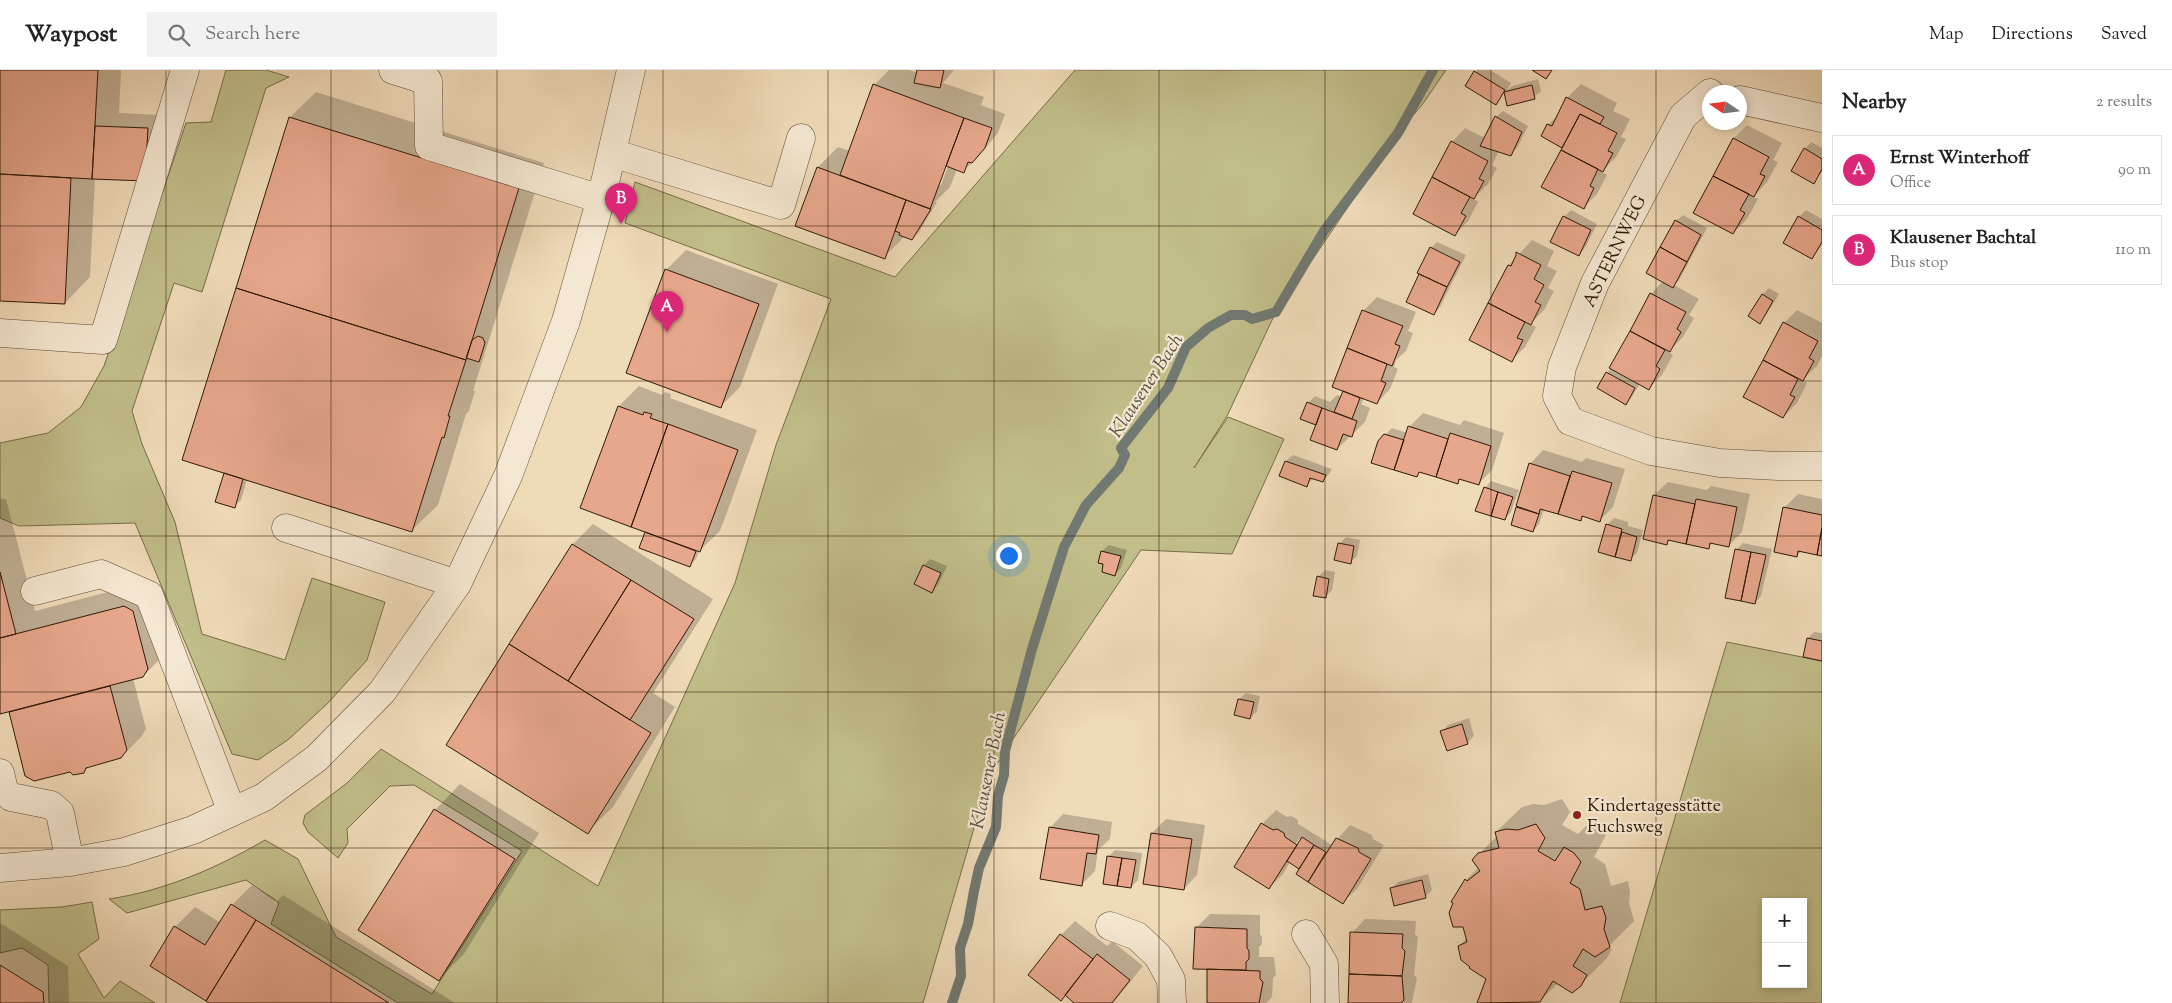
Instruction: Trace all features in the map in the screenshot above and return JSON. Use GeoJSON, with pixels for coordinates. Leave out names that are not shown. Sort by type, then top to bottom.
{"type":"FeatureCollection","features":[{"type":"Feature","properties":{"kind":"street"},"geometry":{"type":"LineString","coordinates":[[0,333],[103,340],[185,70]]}},
{"type":"Feature","properties":{"kind":"street"},"geometry":{"type":"LineString","coordinates":[[393,70],[428,81],[429,146],[601,199]]}},
{"type":"Feature","properties":{"kind":"street"},"geometry":{"type":"LineString","coordinates":[[0,868],[70,862],[124,852],[193,830],[264,797],[317,758],[382,692],[457,584],[508,476],[566,321],[601,199],[630,70]]}},
{"type":"Feature","properties":{"kind":"street","name":"ASTERNWEG"},"geometry":{"type":"LineString","coordinates":[[1702,99],[1683,116],[1595,283],[1562,367],[1557,396],[1570,421],[1651,451],[1720,463],[1822,466]]}},
{"type":"Feature","properties":{"kind":"street"},"geometry":{"type":"LineString","coordinates":[[1747,102],[1822,118]]}},
{"type":"Feature","properties":{"kind":"street"},"geometry":{"type":"LineString","coordinates":[[612,153],[780,205],[801,138]]}},
{"type":"Feature","properties":{"kind":"street"},"geometry":{"type":"LineString","coordinates":[[286,528],[457,584]]}},
{"type":"Feature","properties":{"kind":"street"},"geometry":{"type":"LineString","coordinates":[[35,591],[101,574],[149,595],[232,812]]}},
{"type":"Feature","properties":{"kind":"street"},"geometry":{"type":"LineString","coordinates":[[0,773],[4,790],[11,797],[51,805],[60,813],[70,862]]}},
{"type":"Feature","properties":{"kind":"street"},"geometry":{"type":"LineString","coordinates":[[1110,926],[1137,936],[1158,956],[1171,980],[1172,1003]]}},
{"type":"Feature","properties":{"kind":"street"},"geometry":{"type":"LineString","coordinates":[[1306,934],[1324,964],[1325,1003]]}},
{"type":"Feature","properties":{"kind":"shaded area"},"geometry":{"type":"Polygon","coordinates":[[[226,70],[266,70],[289,77],[266,88],[202,292],[174,283],[132,411],[142,444],[175,522],[202,634],[285,660],[312,578],[385,602],[367,660],[327,704],[289,739],[258,760],[232,754],[135,523],[19,526],[0,518],[0,443],[48,433],[81,407],[104,366],[186,123],[211,122],[226,70]]]}},
{"type":"Feature","properties":{"kind":"shaded area"},"geometry":{"type":"Polygon","coordinates":[[[1075,70],[1446,70],[1422,105],[1398,133],[1273,318],[1227,416],[1194,468],[1228,417],[1284,439],[1232,554],[1141,550],[1005,751],[988,780],[923,1003],[398,1003],[271,924],[279,903],[246,880],[127,913],[109,899],[150,890],[190,877],[228,860],[265,840],[298,859],[336,937],[432,994],[522,851],[414,785],[390,786],[347,829],[348,843],[338,858],[308,832],[303,823],[305,815],[347,783],[381,749],[598,886],[735,583],[776,445],[831,299],[625,223],[635,182],[895,277],[1075,70]]]}},
{"type":"Feature","properties":{"kind":"shaded area"},"geometry":{"type":"Polygon","coordinates":[[[1727,642],[1822,661],[1822,1003],[1620,1003],[1727,642]]]}},
{"type":"Feature","properties":{"kind":"shaded area"},"geometry":{"type":"Polygon","coordinates":[[[92,902],[99,939],[78,954],[104,998],[120,981],[155,1003],[49,1003],[48,965],[22,948],[0,953],[0,910],[62,907],[92,902]]]}},
{"type":"Feature","properties":{"kind":"building"},"geometry":{"type":"Polygon","coordinates":[[[0,70],[98,70],[92,179],[0,174],[0,70]]]}},
{"type":"Feature","properties":{"kind":"building"},"geometry":{"type":"Polygon","coordinates":[[[917,70],[944,70],[940,88],[914,83],[917,70]]]}},
{"type":"Feature","properties":{"kind":"building"},"geometry":{"type":"Polygon","coordinates":[[[1532,70],[1552,70],[1546,79],[1532,70]]]}},
{"type":"Feature","properties":{"kind":"building"},"geometry":{"type":"Polygon","coordinates":[[[1474,71],[1505,90],[1496,105],[1465,86],[1474,71]]]}},
{"type":"Feature","properties":{"kind":"building"},"geometry":{"type":"Polygon","coordinates":[[[873,84],[964,118],[930,209],[840,175],[873,84]]]}},
{"type":"Feature","properties":{"kind":"building"},"geometry":{"type":"Polygon","coordinates":[[[1532,85],[1535,99],[1507,106],[1504,92],[1532,85]]]}},
{"type":"Feature","properties":{"kind":"building"},"geometry":{"type":"Polygon","coordinates":[[[1566,97],[1604,117],[1600,124],[1580,114],[1562,148],[1541,136],[1547,124],[1552,126],[1566,97]]]}},
{"type":"Feature","properties":{"kind":"building"},"geometry":{"type":"Polygon","coordinates":[[[1580,114],[1617,133],[1608,151],[1613,153],[1603,172],[1561,150],[1580,114]]]}},
{"type":"Feature","properties":{"kind":"building"},"geometry":{"type":"Polygon","coordinates":[[[1495,116],[1522,132],[1511,156],[1480,146],[1495,116]]]}},
{"type":"Feature","properties":{"kind":"building"},"geometry":{"type":"Polygon","coordinates":[[[289,117],[519,188],[466,360],[236,288],[289,117]]]}},
{"type":"Feature","properties":{"kind":"building"},"geometry":{"type":"Polygon","coordinates":[[[964,118],[992,128],[985,148],[972,163],[968,162],[964,173],[946,166],[964,118]]]}},
{"type":"Feature","properties":{"kind":"building"},"geometry":{"type":"Polygon","coordinates":[[[95,126],[148,128],[145,181],[92,179],[95,126]]]}},
{"type":"Feature","properties":{"kind":"building"},"geometry":{"type":"Polygon","coordinates":[[[1733,138],[1769,157],[1760,174],[1765,176],[1754,197],[1713,176],[1733,138]]]}},
{"type":"Feature","properties":{"kind":"building"},"geometry":{"type":"Polygon","coordinates":[[[1451,141],[1488,161],[1479,179],[1484,181],[1474,199],[1432,177],[1451,141]]]}},
{"type":"Feature","properties":{"kind":"building"},"geometry":{"type":"Polygon","coordinates":[[[1804,148],[1822,159],[1822,169],[1814,184],[1791,171],[1804,148]]]}},
{"type":"Feature","properties":{"kind":"building"},"geometry":{"type":"Polygon","coordinates":[[[1561,150],[1598,169],[1590,186],[1594,188],[1584,209],[1541,187],[1561,150]]]}},
{"type":"Feature","properties":{"kind":"building"},"geometry":{"type":"Polygon","coordinates":[[[817,167],[906,200],[885,259],[795,226],[817,167]]]}},
{"type":"Feature","properties":{"kind":"building"},"geometry":{"type":"Polygon","coordinates":[[[0,174],[71,178],[65,304],[0,301],[0,174]]]}},
{"type":"Feature","properties":{"kind":"building"},"geometry":{"type":"Polygon","coordinates":[[[1713,176],[1749,194],[1740,210],[1745,213],[1733,234],[1693,213],[1713,176]]]}},
{"type":"Feature","properties":{"kind":"building"},"geometry":{"type":"Polygon","coordinates":[[[1432,177],[1470,197],[1461,213],[1466,216],[1455,236],[1413,214],[1432,177]]]}},
{"type":"Feature","properties":{"kind":"building"},"geometry":{"type":"Polygon","coordinates":[[[906,200],[931,209],[912,240],[899,235],[900,233],[895,231],[906,200]]]}},
{"type":"Feature","properties":{"kind":"building"},"geometry":{"type":"Polygon","coordinates":[[[1563,216],[1591,230],[1579,256],[1550,242],[1563,216]]]}},
{"type":"Feature","properties":{"kind":"building"},"geometry":{"type":"Polygon","coordinates":[[[1798,216],[1822,230],[1822,242],[1812,259],[1783,243],[1798,216]]]}},
{"type":"Feature","properties":{"kind":"building"},"geometry":{"type":"Polygon","coordinates":[[[1675,220],[1701,235],[1687,262],[1660,247],[1675,220]]]}},
{"type":"Feature","properties":{"kind":"building"},"geometry":{"type":"Polygon","coordinates":[[[1430,247],[1460,262],[1447,287],[1417,273],[1430,247]]]}},
{"type":"Feature","properties":{"kind":"building"},"geometry":{"type":"Polygon","coordinates":[[[1660,247],[1687,262],[1673,288],[1646,273],[1660,247]]]}},
{"type":"Feature","properties":{"kind":"building"},"geometry":{"type":"Polygon","coordinates":[[[1516,252],[1541,265],[1534,279],[1544,285],[1535,302],[1541,305],[1531,325],[1488,303],[1508,265],[1511,266],[1516,252]]]}},
{"type":"Feature","properties":{"kind":"building"},"geometry":{"type":"Polygon","coordinates":[[[665,269],[759,304],[721,408],[626,373],[665,269]]]}},
{"type":"Feature","properties":{"kind":"building"},"geometry":{"type":"Polygon","coordinates":[[[1419,274],[1447,287],[1434,315],[1406,302],[1419,274]]]}},
{"type":"Feature","properties":{"kind":"building"},"geometry":{"type":"Polygon","coordinates":[[[236,288],[466,360],[448,416],[450,416],[444,438],[442,437],[412,532],[182,460],[236,288]]]}},
{"type":"Feature","properties":{"kind":"building"},"geometry":{"type":"Polygon","coordinates":[[[1650,293],[1686,312],[1677,329],[1681,332],[1670,352],[1630,331],[1650,293]]]}},
{"type":"Feature","properties":{"kind":"building"},"geometry":{"type":"Polygon","coordinates":[[[1762,294],[1773,301],[1760,324],[1748,316],[1762,294]]]}},
{"type":"Feature","properties":{"kind":"building"},"geometry":{"type":"Polygon","coordinates":[[[1488,303],[1525,322],[1517,338],[1523,340],[1512,362],[1469,340],[1488,303]]]}},
{"type":"Feature","properties":{"kind":"building"},"geometry":{"type":"Polygon","coordinates":[[[1362,310],[1403,326],[1395,344],[1400,346],[1392,366],[1347,348],[1362,310]]]}},
{"type":"Feature","properties":{"kind":"building"},"geometry":{"type":"Polygon","coordinates":[[[1783,322],[1818,341],[1809,358],[1814,361],[1803,381],[1763,360],[1783,322]]]}},
{"type":"Feature","properties":{"kind":"building"},"geometry":{"type":"Polygon","coordinates":[[[1630,331],[1665,350],[1656,366],[1660,369],[1649,390],[1609,368],[1630,331]]]}},
{"type":"Feature","properties":{"kind":"building"},"geometry":{"type":"Polygon","coordinates":[[[478,336],[483,338],[485,343],[479,362],[466,358],[472,340],[478,336]]]}},
{"type":"Feature","properties":{"kind":"building"},"geometry":{"type":"Polygon","coordinates":[[[1347,348],[1387,364],[1381,381],[1386,383],[1377,404],[1332,387],[1347,348]]]}},
{"type":"Feature","properties":{"kind":"building"},"geometry":{"type":"Polygon","coordinates":[[[1763,360],[1798,379],[1790,395],[1795,397],[1783,418],[1743,397],[1763,360]]]}},
{"type":"Feature","properties":{"kind":"building"},"geometry":{"type":"Polygon","coordinates":[[[1606,372],[1635,388],[1626,405],[1597,388],[1606,372]]]}},
{"type":"Feature","properties":{"kind":"building"},"geometry":{"type":"Polygon","coordinates":[[[1343,391],[1360,398],[1352,419],[1334,412],[1343,391]]]}},
{"type":"Feature","properties":{"kind":"building"},"geometry":{"type":"Polygon","coordinates":[[[1307,402],[1322,408],[1316,425],[1300,419],[1307,402]]]}},
{"type":"Feature","properties":{"kind":"building"},"geometry":{"type":"Polygon","coordinates":[[[618,406],[643,415],[644,412],[652,414],[650,418],[668,424],[631,527],[580,508],[618,406]]]}},
{"type":"Feature","properties":{"kind":"building"},"geometry":{"type":"Polygon","coordinates":[[[1322,408],[1357,421],[1352,437],[1343,434],[1337,450],[1310,440],[1322,408]]]}},
{"type":"Feature","properties":{"kind":"building"},"geometry":{"type":"Polygon","coordinates":[[[668,424],[738,450],[700,552],[631,527],[668,424]]]}},
{"type":"Feature","properties":{"kind":"building"},"geometry":{"type":"Polygon","coordinates":[[[1408,426],[1448,439],[1436,477],[1419,472],[1417,477],[1394,470],[1408,426]]]}},
{"type":"Feature","properties":{"kind":"building"},"geometry":{"type":"Polygon","coordinates":[[[1450,433],[1491,446],[1479,485],[1459,479],[1458,484],[1436,477],[1450,433]]]}},
{"type":"Feature","properties":{"kind":"building"},"geometry":{"type":"Polygon","coordinates":[[[1384,434],[1404,440],[1394,470],[1371,463],[1378,441],[1384,434]]]}},
{"type":"Feature","properties":{"kind":"building"},"geometry":{"type":"Polygon","coordinates":[[[1285,461],[1326,475],[1323,482],[1310,478],[1307,487],[1279,476],[1285,461]]]}},
{"type":"Feature","properties":{"kind":"building"},"geometry":{"type":"Polygon","coordinates":[[[1529,463],[1570,476],[1558,514],[1540,509],[1539,514],[1516,506],[1529,463]]]}},
{"type":"Feature","properties":{"kind":"building"},"geometry":{"type":"Polygon","coordinates":[[[1572,471],[1612,483],[1600,522],[1582,516],[1581,521],[1558,514],[1572,471]]]}},
{"type":"Feature","properties":{"kind":"building"},"geometry":{"type":"Polygon","coordinates":[[[224,473],[243,479],[235,508],[215,502],[224,473]]]}},
{"type":"Feature","properties":{"kind":"building"},"geometry":{"type":"Polygon","coordinates":[[[1484,487],[1498,492],[1491,516],[1475,511],[1484,487]]]}},
{"type":"Feature","properties":{"kind":"building"},"geometry":{"type":"Polygon","coordinates":[[[1498,492],[1513,497],[1505,520],[1491,516],[1498,492]]]}},
{"type":"Feature","properties":{"kind":"building"},"geometry":{"type":"Polygon","coordinates":[[[1653,495],[1695,504],[1686,544],[1668,540],[1667,545],[1643,539],[1653,495]]]}},
{"type":"Feature","properties":{"kind":"building"},"geometry":{"type":"Polygon","coordinates":[[[1696,499],[1737,507],[1729,547],[1710,543],[1709,549],[1686,544],[1696,499]]]}},
{"type":"Feature","properties":{"kind":"building"},"geometry":{"type":"Polygon","coordinates":[[[1516,507],[1539,514],[1533,532],[1511,525],[1516,507]]]}},
{"type":"Feature","properties":{"kind":"building"},"geometry":{"type":"Polygon","coordinates":[[[1783,507],[1822,515],[1822,528],[1817,555],[1798,551],[1797,557],[1774,552],[1783,507]]]}},
{"type":"Feature","properties":{"kind":"building"},"geometry":{"type":"Polygon","coordinates":[[[1606,524],[1622,529],[1615,557],[1598,552],[1606,524]]]}},
{"type":"Feature","properties":{"kind":"building"},"geometry":{"type":"Polygon","coordinates":[[[1822,528],[1822,556],[1817,555],[1822,528]]]}},
{"type":"Feature","properties":{"kind":"building"},"geometry":{"type":"Polygon","coordinates":[[[645,532],[696,551],[690,567],[639,548],[645,532]]]}},
{"type":"Feature","properties":{"kind":"building"},"geometry":{"type":"Polygon","coordinates":[[[1622,532],[1637,537],[1631,561],[1615,557],[1622,532]]]}},
{"type":"Feature","properties":{"kind":"building"},"geometry":{"type":"Polygon","coordinates":[[[1338,543],[1354,546],[1351,564],[1334,560],[1338,543]]]}},
{"type":"Feature","properties":{"kind":"building"},"geometry":{"type":"Polygon","coordinates":[[[572,544],[631,580],[568,681],[509,644],[572,544]]]}},
{"type":"Feature","properties":{"kind":"building"},"geometry":{"type":"Polygon","coordinates":[[[1735,549],[1751,552],[1741,601],[1725,598],[1735,549]]]}},
{"type":"Feature","properties":{"kind":"building"},"geometry":{"type":"Polygon","coordinates":[[[1101,551],[1121,556],[1115,576],[1102,572],[1103,564],[1098,563],[1101,551]]]}},
{"type":"Feature","properties":{"kind":"building"},"geometry":{"type":"Polygon","coordinates":[[[1751,552],[1766,555],[1755,604],[1741,601],[1751,552]]]}},
{"type":"Feature","properties":{"kind":"building"},"geometry":{"type":"Polygon","coordinates":[[[923,565],[941,573],[932,593],[914,584],[923,565]]]}},
{"type":"Feature","properties":{"kind":"building"},"geometry":{"type":"Polygon","coordinates":[[[0,572],[16,634],[0,638],[0,572]]]}},
{"type":"Feature","properties":{"kind":"building"},"geometry":{"type":"Polygon","coordinates":[[[1317,576],[1329,579],[1326,598],[1313,596],[1317,576]]]}},
{"type":"Feature","properties":{"kind":"building"},"geometry":{"type":"Polygon","coordinates":[[[631,580],[694,619],[630,720],[568,681],[631,580]]]}},
{"type":"Feature","properties":{"kind":"building"},"geometry":{"type":"Polygon","coordinates":[[[124,606],[133,611],[148,669],[143,677],[0,714],[0,638],[124,606]]]}},
{"type":"Feature","properties":{"kind":"building"},"geometry":{"type":"Polygon","coordinates":[[[1807,638],[1822,641],[1822,661],[1803,657],[1807,638]]]}},
{"type":"Feature","properties":{"kind":"building"},"geometry":{"type":"Polygon","coordinates":[[[509,644],[651,733],[588,834],[446,745],[509,644]]]}},
{"type":"Feature","properties":{"kind":"building"},"geometry":{"type":"Polygon","coordinates":[[[110,686],[127,750],[121,758],[86,768],[84,773],[73,775],[70,772],[34,781],[25,776],[9,712],[110,686]]]}},
{"type":"Feature","properties":{"kind":"building"},"geometry":{"type":"Polygon","coordinates":[[[1238,699],[1254,702],[1250,719],[1234,715],[1238,699]]]}},
{"type":"Feature","properties":{"kind":"building"},"geometry":{"type":"Polygon","coordinates":[[[1462,724],[1468,744],[1447,751],[1440,731],[1462,724]]]}},
{"type":"Feature","properties":{"kind":"building"},"geometry":{"type":"Polygon","coordinates":[[[434,809],[515,859],[439,981],[358,930],[434,809]]]}},
{"type":"Feature","properties":{"kind":"building"},"geometry":{"type":"Polygon","coordinates":[[[1261,823],[1273,830],[1277,829],[1284,833],[1285,837],[1297,845],[1269,889],[1234,867],[1261,823]]]}},
{"type":"Feature","properties":{"kind":"building"},"geometry":{"type":"Polygon","coordinates":[[[1536,824],[1545,838],[1538,851],[1555,861],[1564,847],[1574,853],[1581,862],[1570,883],[1580,889],[1585,910],[1602,906],[1606,918],[1604,929],[1610,947],[1595,957],[1583,949],[1573,966],[1587,975],[1581,986],[1572,993],[1553,981],[1540,1002],[1477,1003],[1486,979],[1469,968],[1461,960],[1458,946],[1467,942],[1463,927],[1453,927],[1449,913],[1453,903],[1451,902],[1465,879],[1467,881],[1480,871],[1472,860],[1478,853],[1499,848],[1495,832],[1506,829],[1518,830],[1536,824]]]}},
{"type":"Feature","properties":{"kind":"building"},"geometry":{"type":"Polygon","coordinates":[[[1049,827],[1099,835],[1096,854],[1087,853],[1082,886],[1040,879],[1049,827]]]}},
{"type":"Feature","properties":{"kind":"building"},"geometry":{"type":"Polygon","coordinates":[[[1151,833],[1192,839],[1184,890],[1143,884],[1151,833]]]}},
{"type":"Feature","properties":{"kind":"building"},"geometry":{"type":"Polygon","coordinates":[[[1302,837],[1314,845],[1299,869],[1287,861],[1302,837]]]}},
{"type":"Feature","properties":{"kind":"building"},"geometry":{"type":"Polygon","coordinates":[[[1336,838],[1358,848],[1359,852],[1371,859],[1343,904],[1308,882],[1336,838]]]}},
{"type":"Feature","properties":{"kind":"building"},"geometry":{"type":"Polygon","coordinates":[[[1314,845],[1326,852],[1308,882],[1296,874],[1314,845]]]}},
{"type":"Feature","properties":{"kind":"building"},"geometry":{"type":"Polygon","coordinates":[[[1107,856],[1122,858],[1117,886],[1103,884],[1107,856]]]}},
{"type":"Feature","properties":{"kind":"building"},"geometry":{"type":"Polygon","coordinates":[[[1122,858],[1136,860],[1131,888],[1117,886],[1122,858]]]}},
{"type":"Feature","properties":{"kind":"building"},"geometry":{"type":"Polygon","coordinates":[[[1422,880],[1426,898],[1394,906],[1390,888],[1422,880]]]}},
{"type":"Feature","properties":{"kind":"building"},"geometry":{"type":"Polygon","coordinates":[[[231,904],[256,920],[206,1001],[150,966],[174,926],[205,945],[231,904]]]}},
{"type":"Feature","properties":{"kind":"building"},"geometry":{"type":"Polygon","coordinates":[[[256,920],[389,1003],[209,1003],[206,1001],[256,920]]]}},
{"type":"Feature","properties":{"kind":"building"},"geometry":{"type":"Polygon","coordinates":[[[1195,927],[1247,929],[1249,959],[1246,962],[1246,970],[1193,969],[1195,927]]]}},
{"type":"Feature","properties":{"kind":"building"},"geometry":{"type":"Polygon","coordinates":[[[1350,932],[1403,934],[1402,948],[1405,951],[1402,976],[1349,974],[1350,932]]]}},
{"type":"Feature","properties":{"kind":"building"},"geometry":{"type":"Polygon","coordinates":[[[1060,934],[1093,959],[1061,1001],[1028,975],[1060,934]]]}},
{"type":"Feature","properties":{"kind":"building"},"geometry":{"type":"Polygon","coordinates":[[[1097,954],[1130,980],[1112,1003],[1074,1003],[1065,995],[1097,954]]]}},
{"type":"Feature","properties":{"kind":"building"},"geometry":{"type":"Polygon","coordinates":[[[0,965],[43,992],[44,1003],[0,1003],[0,965]]]}},
{"type":"Feature","properties":{"kind":"building"},"geometry":{"type":"Polygon","coordinates":[[[1207,969],[1260,971],[1260,979],[1263,982],[1259,1003],[1207,1003],[1207,969]]]}},
{"type":"Feature","properties":{"kind":"building"},"geometry":{"type":"Polygon","coordinates":[[[1349,974],[1402,976],[1404,1000],[1401,1003],[1348,1003],[1349,974]]]}},
{"type":"Feature","properties":{"kind":"waterway","name":"Klausener Bach"},"geometry":{"type":"LineString","coordinates":[[952,1003],[961,976],[960,948],[968,924],[979,868],[996,827],[998,796],[1004,775],[1005,751],[1032,649],[1064,547],[1086,505],[1119,468],[1125,455],[1121,448],[1168,388],[1186,347],[1208,328],[1231,315],[1245,315],[1252,319],[1276,312],[1324,231],[1398,133],[1433,70]]}},
{"type":"Feature","properties":{"kind":"place","name":"Klausener Bachtal"},"geometry":{"type":"Point","coordinates":[621,224]}},
{"type":"Feature","properties":{"kind":"place","name":"Ernst Winterhoff"},"geometry":{"type":"Point","coordinates":[667,332]}},
{"type":"Feature","properties":{"kind":"place","name":"Kindertagesstätte Fuchsweg"},"geometry":{"type":"Point","coordinates":[1577,815]}}]}
